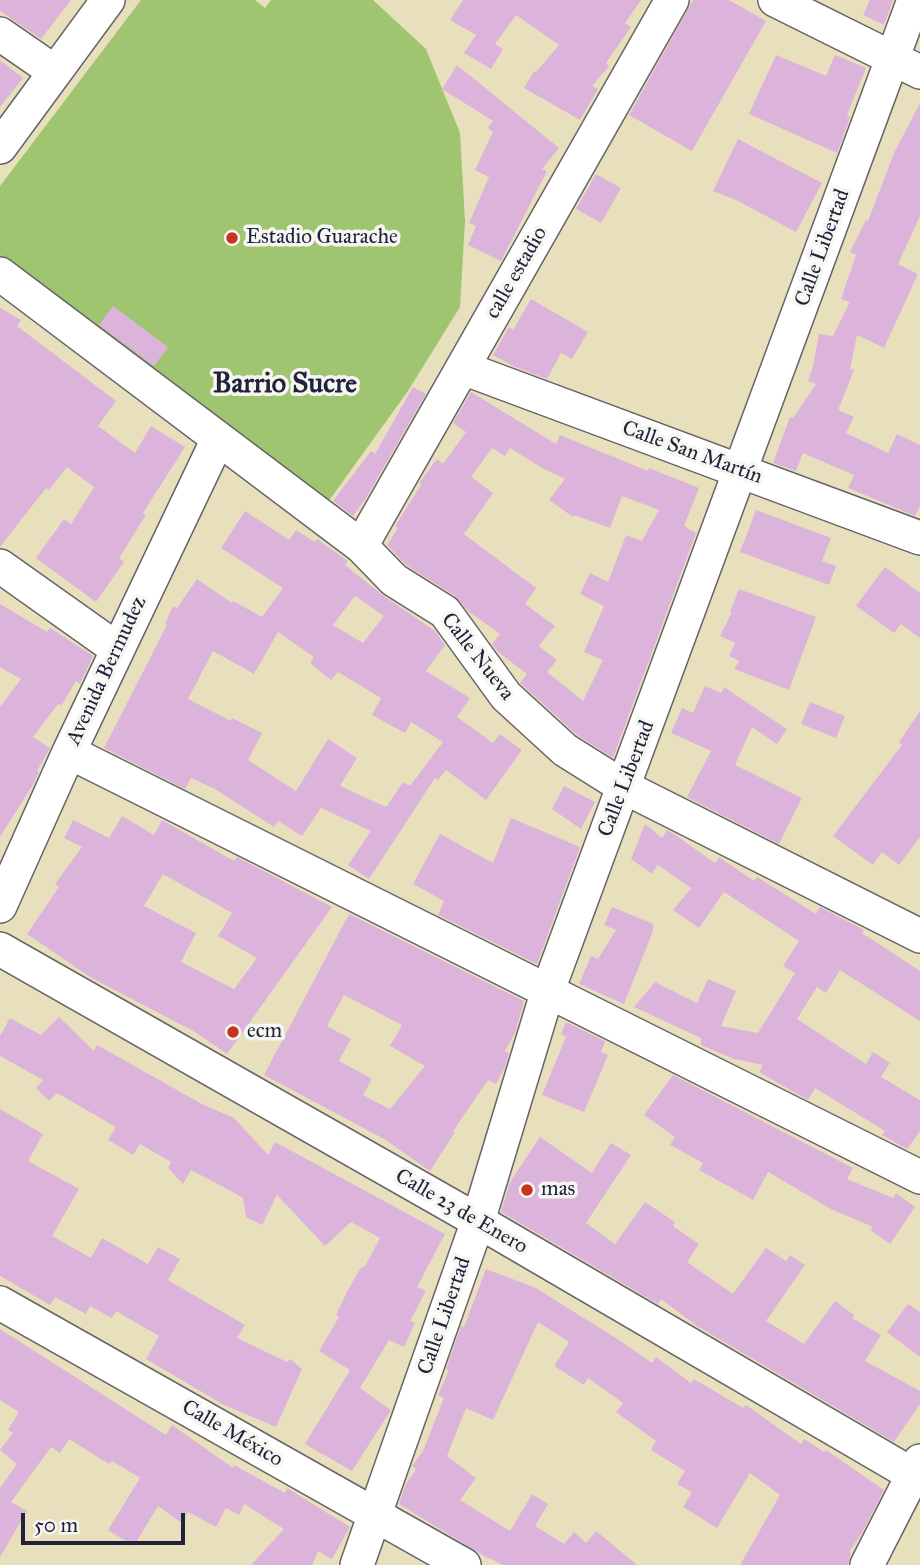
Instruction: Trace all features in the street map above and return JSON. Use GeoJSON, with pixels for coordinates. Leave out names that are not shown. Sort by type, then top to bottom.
{"type":"FeatureCollection","features":[{"type":"Feature","properties":{"kind":"street"},"geometry":{"type":"LineString","coordinates":[[0,147],[108,0]]}},
{"type":"Feature","properties":{"kind":"street","name":"calle estadio"},"geometry":{"type":"LineString","coordinates":[[361,546],[672,0]]}},
{"type":"Feature","properties":{"kind":"street"},"geometry":{"type":"LineString","coordinates":[[775,0],[906,65]]}},
{"type":"Feature","properties":{"kind":"street","name":"Calle Libertad"},"geometry":{"type":"LineString","coordinates":[[357,1565],[478,1222],[548,989],[741,471],[906,65],[914,0]]}},
{"type":"Feature","properties":{"kind":"street"},"geometry":{"type":"LineString","coordinates":[[0,34],[55,72]]}},
{"type":"Feature","properties":{"kind":"street","name":"Calle Nueva"},"geometry":{"type":"LineString","coordinates":[[0,274],[361,546],[394,580],[446,612],[506,696],[565,750],[624,787],[920,936]]}},
{"type":"Feature","properties":{"kind":"street","name":"Calle San Martín"},"geometry":{"type":"LineString","coordinates":[[463,368],[920,538]]}},
{"type":"Feature","properties":{"kind":"street","name":"Avenida Bermudez"},"geometry":{"type":"LineString","coordinates":[[0,906],[117,649],[218,439]]}},
{"type":"Feature","properties":{"kind":"street"},"geometry":{"type":"LineString","coordinates":[[0,566],[117,649]]}},
{"type":"Feature","properties":{"kind":"street"},"geometry":{"type":"LineString","coordinates":[[69,752],[920,1177]]}},
{"type":"Feature","properties":{"kind":"street","name":"Calle 23 de Enero"},"geometry":{"type":"LineString","coordinates":[[0,948],[918,1472]]}},
{"type":"Feature","properties":{"kind":"street","name":"Calle México"},"geometry":{"type":"LineString","coordinates":[[0,1303],[464,1565]]}},
{"type":"Feature","properties":{"kind":"street"},"geometry":{"type":"LineString","coordinates":[[867,1565],[918,1472]]}},
{"type":"Feature","properties":{"kind":"green space","name":"Estadio Guarache"},"geometry":{"type":"Polygon","coordinates":[[[141,0],[255,0],[265,8],[271,0],[373,0],[426,49],[460,133],[465,221],[460,307],[408,391],[328,502],[0,255],[0,186],[141,0]]]}},
{"type":"Feature","properties":{"kind":"building"},"geometry":{"type":"Polygon","coordinates":[[[0,0],[71,0],[41,39],[0,11],[0,0]]]}},
{"type":"Feature","properties":{"kind":"building"},"geometry":{"type":"Polygon","coordinates":[[[463,0],[641,0],[625,23],[631,27],[606,63],[609,66],[592,86],[598,89],[580,120],[524,88],[534,71],[536,72],[559,45],[516,15],[495,44],[503,49],[491,69],[464,53],[476,35],[450,20],[463,0]]]}},
{"type":"Feature","properties":{"kind":"building"},"geometry":{"type":"Polygon","coordinates":[[[693,0],[729,0],[766,21],[692,151],[629,115],[693,0]]]}},
{"type":"Feature","properties":{"kind":"building"},"geometry":{"type":"Polygon","coordinates":[[[870,0],[893,0],[884,25],[863,15],[870,0]]]}},
{"type":"Feature","properties":{"kind":"building"},"geometry":{"type":"Polygon","coordinates":[[[776,55],[826,76],[835,55],[866,68],[847,115],[850,117],[837,153],[749,114],[776,55]]]}},
{"type":"Feature","properties":{"kind":"building"},"geometry":{"type":"Polygon","coordinates":[[[0,60],[23,78],[0,107],[0,60]]]}},
{"type":"Feature","properties":{"kind":"building"},"geometry":{"type":"Polygon","coordinates":[[[457,65],[559,148],[542,169],[547,171],[501,261],[468,245],[476,226],[469,223],[489,177],[475,170],[493,132],[488,128],[493,121],[442,89],[457,65]]]}},
{"type":"Feature","properties":{"kind":"building"},"geometry":{"type":"Polygon","coordinates":[[[920,103],[920,216],[898,264],[918,274],[884,348],[857,335],[850,369],[854,370],[838,410],[854,417],[846,433],[888,453],[897,434],[920,445],[920,506],[915,516],[848,488],[854,475],[803,453],[796,471],[773,463],[790,417],[793,418],[816,384],[808,381],[819,334],[833,336],[850,302],[841,299],[856,255],[850,252],[866,220],[868,221],[894,153],[920,103]]]}},
{"type":"Feature","properties":{"kind":"building"},"geometry":{"type":"Polygon","coordinates":[[[738,139],[822,183],[796,232],[736,200],[713,191],[738,139]]]}},
{"type":"Feature","properties":{"kind":"building"},"geometry":{"type":"Polygon","coordinates":[[[596,174],[621,188],[601,223],[576,209],[596,174]]]}},
{"type":"Feature","properties":{"kind":"building"},"geometry":{"type":"Polygon","coordinates":[[[531,299],[588,332],[572,359],[561,353],[547,379],[493,355],[509,327],[513,330],[531,299]]]}},
{"type":"Feature","properties":{"kind":"building"},"geometry":{"type":"Polygon","coordinates":[[[113,306],[168,347],[154,366],[99,325],[113,306]]]}},
{"type":"Feature","properties":{"kind":"building"},"geometry":{"type":"Polygon","coordinates":[[[0,308],[21,320],[17,326],[116,401],[98,426],[135,453],[151,426],[185,447],[143,513],[146,515],[119,558],[124,562],[96,602],[36,558],[64,519],[71,524],[94,487],[67,467],[49,490],[46,488],[0,547],[0,308]]]}},
{"type":"Feature","properties":{"kind":"building"},"geometry":{"type":"Polygon","coordinates":[[[413,387],[426,394],[353,516],[333,501],[371,451],[375,454],[413,387]]]}},
{"type":"Feature","properties":{"kind":"building"},"geometry":{"type":"Polygon","coordinates":[[[471,392],[556,444],[560,435],[648,471],[649,468],[699,488],[684,526],[696,533],[613,758],[577,735],[520,683],[527,674],[498,652],[492,644],[500,634],[468,611],[455,596],[406,565],[387,545],[398,528],[395,526],[421,485],[420,482],[437,459],[443,464],[466,432],[453,423],[471,392]],[[492,448],[471,477],[493,493],[464,534],[536,588],[525,604],[555,626],[539,646],[557,660],[547,672],[583,701],[603,660],[584,652],[604,606],[580,594],[590,573],[608,582],[626,535],[642,541],[659,510],[622,496],[610,528],[574,515],[573,517],[549,500],[565,479],[510,448],[505,456],[492,448]]]}},
{"type":"Feature","properties":{"kind":"building"},"geometry":{"type":"Polygon","coordinates":[[[756,510],[831,538],[822,561],[836,566],[829,585],[740,552],[756,510]]]}},
{"type":"Feature","properties":{"kind":"building"},"geometry":{"type":"Polygon","coordinates":[[[245,511],[289,540],[296,530],[315,542],[317,539],[348,561],[345,565],[435,631],[445,645],[426,671],[470,698],[457,717],[493,743],[500,734],[522,750],[486,800],[446,770],[438,780],[435,778],[369,879],[348,865],[371,831],[321,808],[302,836],[278,821],[274,827],[215,789],[191,778],[185,789],[104,748],[167,625],[165,624],[173,606],[177,608],[197,579],[232,603],[233,601],[262,617],[283,588],[221,548],[245,511]],[[355,596],[333,625],[363,643],[384,616],[355,596]],[[278,632],[254,674],[213,651],[188,699],[262,733],[248,760],[296,791],[328,739],[357,758],[340,786],[386,807],[403,782],[410,786],[443,742],[411,722],[405,733],[372,715],[381,698],[338,672],[331,680],[310,663],[314,657],[278,632]]]}},
{"type":"Feature","properties":{"kind":"building"},"geometry":{"type":"Polygon","coordinates":[[[885,567],[920,593],[920,638],[901,624],[894,633],[856,606],[885,567]]]}},
{"type":"Feature","properties":{"kind":"building"},"geometry":{"type":"Polygon","coordinates":[[[739,589],[816,617],[789,690],[734,669],[739,661],[729,656],[735,643],[720,636],[732,612],[739,589]]]}},
{"type":"Feature","properties":{"kind":"building"},"geometry":{"type":"Polygon","coordinates":[[[0,604],[47,632],[50,628],[93,656],[80,684],[76,681],[61,706],[58,704],[33,737],[50,748],[37,771],[39,772],[34,783],[0,837],[0,707],[21,679],[0,667],[0,604]]]}},
{"type":"Feature","properties":{"kind":"building"},"geometry":{"type":"Polygon","coordinates":[[[705,686],[721,693],[724,687],[787,729],[777,744],[752,727],[735,765],[802,798],[779,844],[687,797],[711,751],[671,733],[682,708],[693,713],[705,686]]]}},
{"type":"Feature","properties":{"kind":"building"},"geometry":{"type":"Polygon","coordinates":[[[810,702],[845,716],[836,738],[801,724],[810,702]]]}},
{"type":"Feature","properties":{"kind":"building"},"geometry":{"type":"Polygon","coordinates":[[[920,711],[920,837],[899,865],[882,852],[873,865],[833,836],[902,745],[899,742],[920,711]]]}},
{"type":"Feature","properties":{"kind":"building"},"geometry":{"type":"Polygon","coordinates":[[[564,786],[595,802],[581,829],[552,809],[564,786]]]}},
{"type":"Feature","properties":{"kind":"building"},"geometry":{"type":"Polygon","coordinates":[[[122,816],[154,835],[162,820],[234,861],[237,857],[332,907],[227,1054],[195,1032],[90,977],[27,934],[59,887],[55,884],[82,847],[64,838],[73,820],[109,838],[122,816]],[[163,874],[144,906],[196,933],[181,962],[234,989],[257,958],[218,936],[232,913],[163,874]]]}},
{"type":"Feature","properties":{"kind":"building"},"geometry":{"type":"Polygon","coordinates":[[[511,818],[580,847],[537,964],[438,915],[444,901],[413,884],[440,834],[493,863],[511,818]]]}},
{"type":"Feature","properties":{"kind":"building"},"geometry":{"type":"Polygon","coordinates":[[[645,824],[662,838],[667,830],[715,863],[719,857],[754,881],[757,877],[816,914],[820,907],[853,924],[864,930],[862,933],[920,971],[920,1021],[840,970],[826,993],[817,987],[797,1019],[866,1064],[873,1052],[890,1063],[881,1077],[920,1100],[920,1131],[907,1149],[882,1135],[885,1131],[815,1088],[808,1100],[759,1072],[763,1065],[734,1059],[701,1045],[701,1038],[634,1007],[655,982],[697,1003],[708,979],[736,991],[721,1026],[758,1033],[795,973],[783,966],[799,941],[724,892],[699,928],[673,910],[691,888],[658,865],[652,874],[631,859],[645,824]]]}},
{"type":"Feature","properties":{"kind":"building"},"geometry":{"type":"Polygon","coordinates":[[[612,907],[653,924],[653,931],[624,1004],[579,984],[591,956],[598,959],[616,930],[604,925],[612,907]]]}},
{"type":"Feature","properties":{"kind":"building"},"geometry":{"type":"Polygon","coordinates":[[[349,914],[524,1001],[515,1033],[505,1051],[509,1053],[505,1067],[496,1084],[488,1080],[453,1131],[455,1132],[430,1171],[384,1139],[264,1075],[349,914]],[[344,995],[327,1026],[351,1039],[339,1061],[372,1079],[363,1095],[390,1109],[425,1066],[390,1046],[402,1025],[344,995]]]}},
{"type":"Feature","properties":{"kind":"building"},"geometry":{"type":"Polygon","coordinates":[[[59,1017],[94,1051],[97,1045],[202,1104],[234,1118],[268,1155],[275,1142],[445,1234],[417,1287],[426,1291],[410,1321],[415,1323],[404,1347],[389,1340],[360,1388],[391,1410],[352,1471],[305,1444],[350,1370],[319,1351],[339,1317],[336,1315],[347,1292],[380,1238],[351,1222],[325,1246],[277,1195],[262,1225],[246,1217],[243,1198],[231,1191],[191,1170],[183,1184],[168,1168],[171,1162],[140,1144],[133,1155],[108,1140],[116,1127],[57,1093],[49,1101],[36,1088],[43,1080],[0,1056],[0,1036],[10,1018],[41,1035],[59,1017]]]}},
{"type":"Feature","properties":{"kind":"building"},"geometry":{"type":"Polygon","coordinates":[[[566,1022],[605,1041],[601,1052],[608,1055],[584,1112],[542,1095],[566,1037],[561,1034],[566,1022]]]}},
{"type":"Feature","properties":{"kind":"building"},"geometry":{"type":"Polygon","coordinates":[[[673,1075],[853,1168],[847,1179],[893,1198],[896,1193],[915,1207],[890,1244],[870,1230],[873,1227],[831,1209],[768,1172],[753,1200],[699,1170],[703,1163],[670,1145],[675,1137],[644,1115],[673,1075]]]}},
{"type":"Feature","properties":{"kind":"building"},"geometry":{"type":"Polygon","coordinates":[[[0,1109],[43,1134],[28,1161],[79,1189],[52,1236],[91,1258],[102,1238],[148,1264],[158,1247],[180,1259],[168,1280],[245,1325],[237,1338],[287,1362],[290,1359],[302,1369],[276,1427],[224,1405],[146,1359],[159,1336],[116,1311],[112,1318],[90,1306],[86,1314],[55,1297],[50,1305],[0,1276],[0,1109]]]}},
{"type":"Feature","properties":{"kind":"building"},"geometry":{"type":"Polygon","coordinates":[[[540,1137],[592,1173],[611,1143],[631,1155],[586,1223],[615,1244],[645,1202],[675,1222],[673,1226],[699,1244],[687,1262],[733,1294],[766,1248],[786,1261],[790,1255],[805,1265],[766,1321],[804,1344],[835,1301],[854,1315],[852,1318],[881,1335],[865,1361],[920,1391],[920,1404],[894,1442],[697,1326],[661,1299],[658,1304],[501,1212],[510,1182],[540,1137]]]}},
{"type":"Feature","properties":{"kind":"building"},"geometry":{"type":"Polygon","coordinates":[[[486,1269],[536,1288],[652,1363],[656,1357],[691,1383],[694,1379],[743,1408],[746,1405],[801,1444],[804,1439],[824,1452],[826,1450],[884,1490],[849,1552],[848,1565],[740,1565],[780,1495],[750,1473],[717,1528],[683,1507],[692,1492],[677,1484],[685,1471],[651,1450],[656,1441],[616,1412],[623,1403],[588,1378],[584,1385],[554,1366],[569,1342],[538,1322],[493,1420],[466,1408],[447,1456],[476,1478],[460,1500],[510,1531],[532,1494],[548,1504],[535,1526],[564,1544],[574,1532],[586,1543],[596,1531],[637,1565],[502,1565],[399,1504],[405,1486],[416,1469],[412,1466],[423,1451],[444,1398],[438,1395],[449,1370],[446,1369],[486,1269]]]}},
{"type":"Feature","properties":{"kind":"building"},"geometry":{"type":"Polygon","coordinates":[[[908,1304],[920,1312],[920,1357],[887,1332],[908,1304]]]}},
{"type":"Feature","properties":{"kind":"building"},"geometry":{"type":"Polygon","coordinates":[[[0,1329],[166,1435],[172,1425],[233,1468],[234,1465],[285,1493],[287,1488],[350,1527],[332,1559],[318,1551],[312,1565],[251,1565],[284,1529],[244,1504],[239,1515],[226,1508],[216,1527],[188,1512],[180,1522],[158,1506],[134,1546],[108,1530],[140,1478],[112,1461],[109,1464],[69,1439],[60,1453],[51,1447],[11,1502],[27,1511],[0,1557],[0,1488],[17,1464],[0,1450],[13,1433],[8,1430],[19,1412],[0,1400],[0,1329]]]}},
{"type":"Feature","properties":{"kind":"place","name":"Estadio Guarache"},"geometry":{"type":"Point","coordinates":[232,238]}},
{"type":"Feature","properties":{"kind":"place","name":"ecm"},"geometry":{"type":"Point","coordinates":[233,1032]}},
{"type":"Feature","properties":{"kind":"place","name":"mas"},"geometry":{"type":"Point","coordinates":[527,1190]}},
{"type":"Feature","properties":{"kind":"district","name":"Barrio Sucre"},"geometry":{"type":"Point","coordinates":[285,385]}}]}
